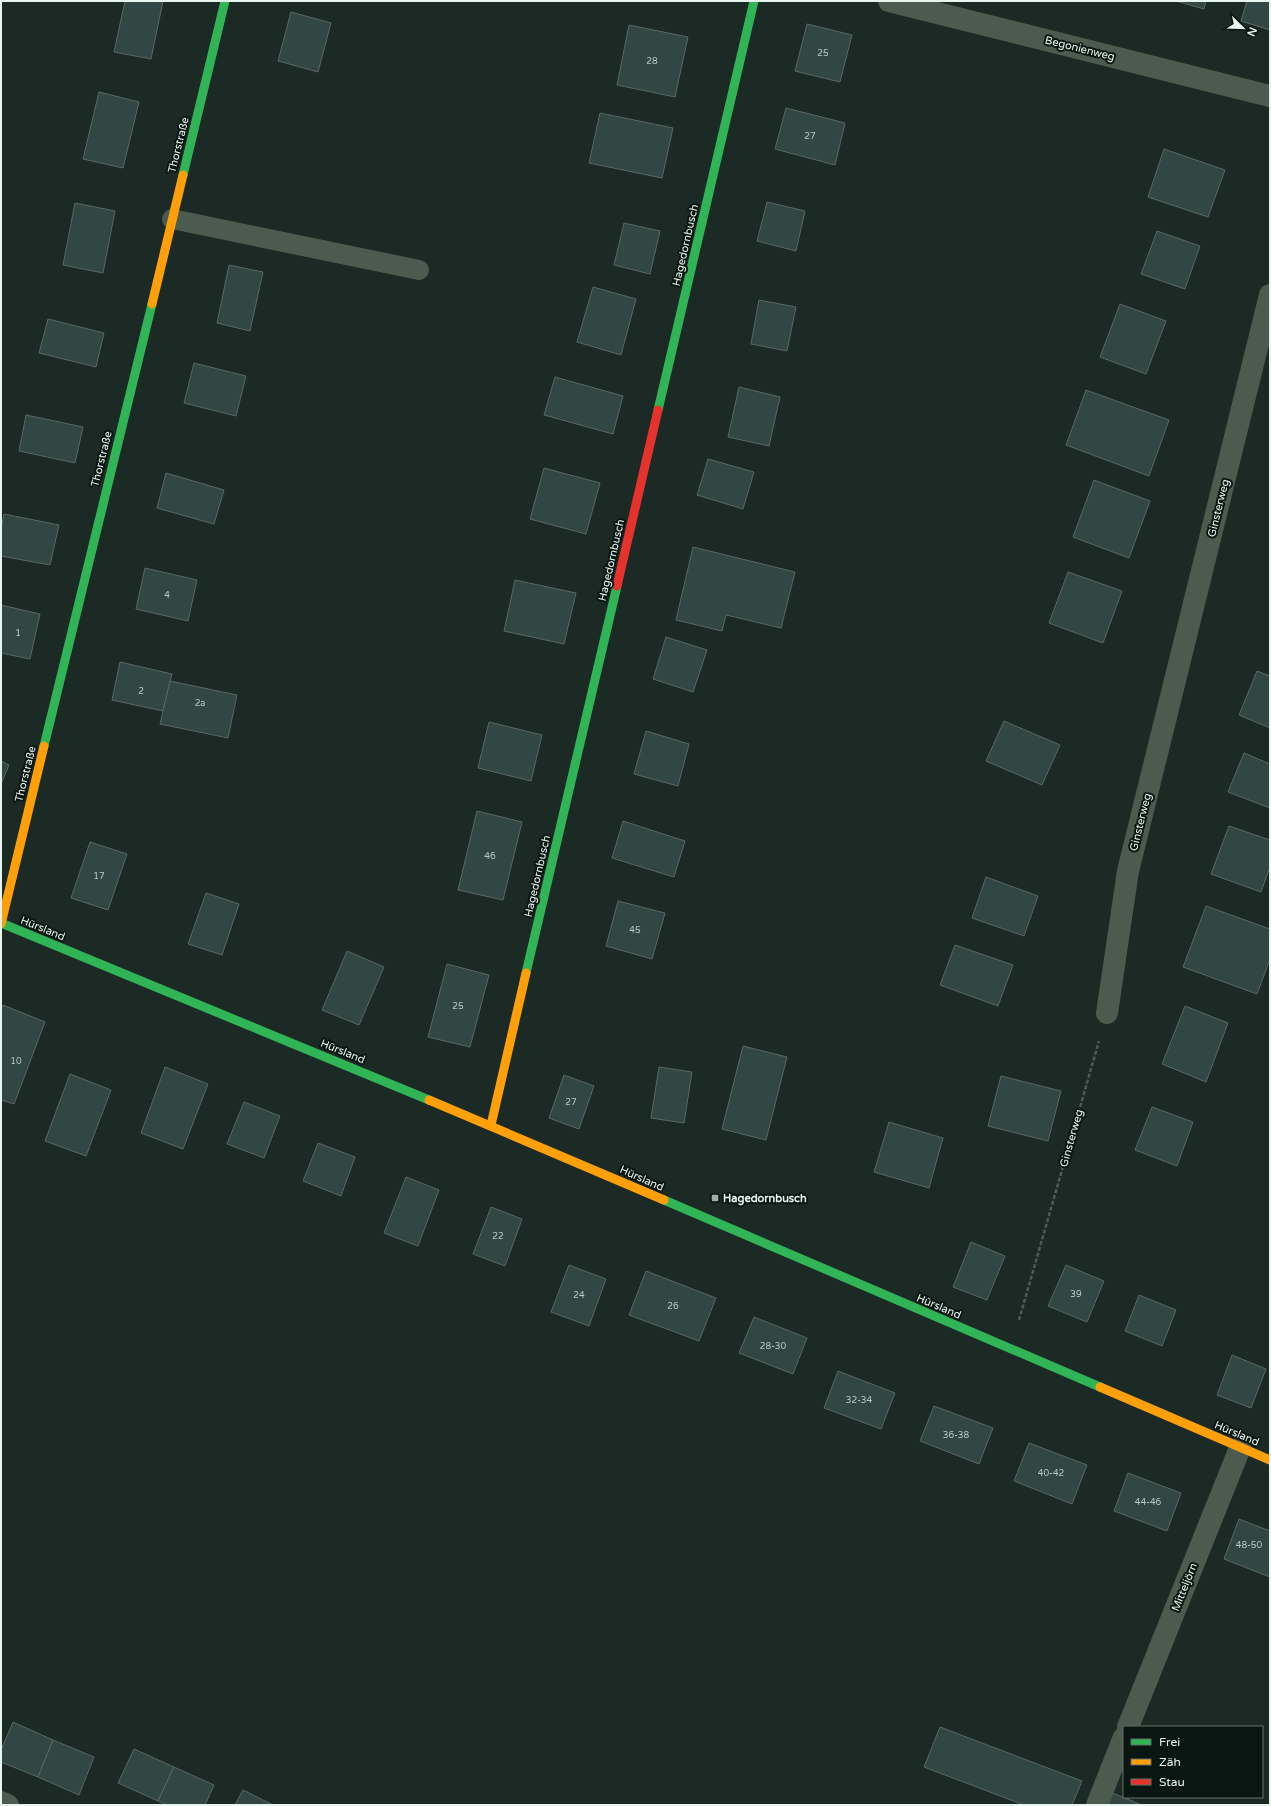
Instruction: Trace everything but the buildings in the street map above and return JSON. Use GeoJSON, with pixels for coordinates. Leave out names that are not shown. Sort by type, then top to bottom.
{"type":"FeatureCollection","features":[{"type":"Feature","properties":{"kind":"street","name":"Thorstraße"},"geometry":{"type":"LineString","coordinates":[[1,924],[225,1]]}},
{"type":"Feature","properties":{"kind":"street","name":"Hagedornbusch"},"geometry":{"type":"LineString","coordinates":[[491,1125],[754,1]]}},
{"type":"Feature","properties":{"kind":"street","name":"Begonienweg"},"geometry":{"type":"LineString","coordinates":[[889,1],[1270,96]]}},
{"type":"Feature","properties":{"kind":"street","name":"Ginsterweg"},"geometry":{"type":"LineString","coordinates":[[1107,1013],[1128,871],[1270,295]]}},
{"type":"Feature","properties":{"kind":"street","name":"Hürsland"},"geometry":{"type":"LineString","coordinates":[[1,924],[491,1125],[1270,1460]]}},
{"type":"Feature","properties":{"kind":"street","name":"Mitteljörn"},"geometry":{"type":"LineString","coordinates":[[1128,1726],[1240,1448]]}},
{"type":"Feature","properties":{"kind":"street"},"geometry":{"type":"LineString","coordinates":[[1097,1805],[1123,1740]]}},
{"type":"Feature","properties":{"kind":"street"},"geometry":{"type":"LineString","coordinates":[[1,1802],[8,1805]]}},
{"type":"Feature","properties":{"kind":"lane"},"geometry":{"type":"LineString","coordinates":[[172,219],[418,270]]}},
{"type":"Feature","properties":{"kind":"path","name":"Ginsterweg"},"geometry":{"type":"LineString","coordinates":[[1011,1349],[1107,1013]]}},
{"type":"Feature","properties":{"kind":"traffic: fast"},"geometry":{"type":"LineString","coordinates":[[183,175],[225,1]]}},
{"type":"Feature","properties":{"kind":"traffic: fast"},"geometry":{"type":"LineString","coordinates":[[658,410],[754,1]]}},
{"type":"Feature","properties":{"kind":"traffic: fast"},"geometry":{"type":"LineString","coordinates":[[44,746],[152,304]]}},
{"type":"Feature","properties":{"kind":"traffic: fast"},"geometry":{"type":"LineString","coordinates":[[526,973],[617,586]]}},
{"type":"Feature","properties":{"kind":"traffic: fast"},"geometry":{"type":"LineString","coordinates":[[1,923],[429,1100]]}},
{"type":"Feature","properties":{"kind":"traffic: fast"},"geometry":{"type":"LineString","coordinates":[[664,1200],[1100,1387]]}},
{"type":"Feature","properties":{"kind":"traffic: slow"},"geometry":{"type":"LineString","coordinates":[[152,304],[183,175]]}},
{"type":"Feature","properties":{"kind":"traffic: slow"},"geometry":{"type":"LineString","coordinates":[[1,924],[44,746]]}},
{"type":"Feature","properties":{"kind":"traffic: slow"},"geometry":{"type":"LineString","coordinates":[[491,1125],[526,973]]}},
{"type":"Feature","properties":{"kind":"traffic: slow"},"geometry":{"type":"LineString","coordinates":[[429,1100],[664,1200]]}},
{"type":"Feature","properties":{"kind":"traffic: slow"},"geometry":{"type":"LineString","coordinates":[[1100,1387],[1270,1460]]}},
{"type":"Feature","properties":{"kind":"traffic: jam"},"geometry":{"type":"LineString","coordinates":[[617,586],[658,410]]}},
{"type":"Feature","properties":{"kind":"place","name":"Hagedornbusch"},"geometry":{"type":"Point","coordinates":[715,1198]}}]}
